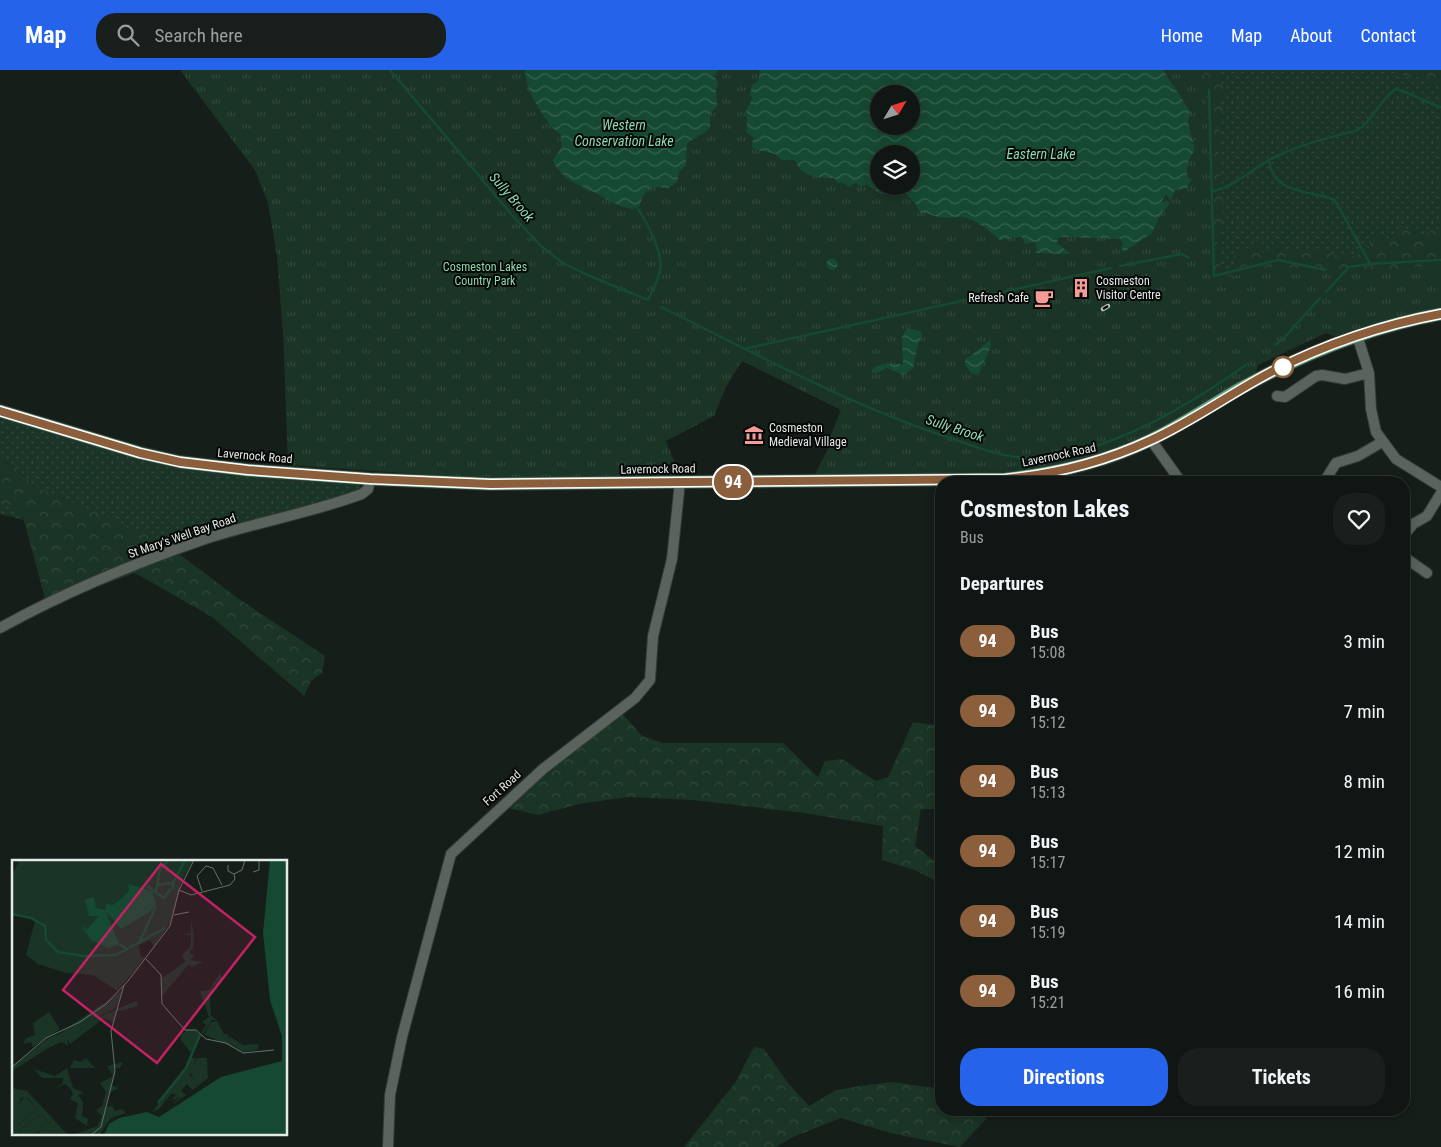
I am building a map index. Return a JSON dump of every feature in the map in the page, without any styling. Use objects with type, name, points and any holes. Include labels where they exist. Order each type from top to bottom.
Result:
[{"type":"main road","name":"Lavernock Road","points":[[1030,476],[1082,466],[1151,440],[1273,372],[1323,348],[1357,335],[1441,314]]},
{"type":"main road","name":"Lavernock Road","points":[[0,411],[140,453],[180,462],[248,470],[370,479],[491,484],[935,480]]},
{"type":"street","points":[[1357,335],[1369,373],[1373,421],[1382,442],[1396,459],[1441,488]]},
{"type":"street","points":[[1277,396],[1285,397],[1316,376],[1322,375],[1345,379],[1369,373]]},
{"type":"street","points":[[1151,440],[1177,476]]},
{"type":"street","points":[[1328,476],[1336,463],[1365,453],[1382,442]]},
{"type":"street","name":"St Mary's Well Bay Road","points":[[0,628],[50,602],[132,566],[205,539],[357,496],[368,489],[370,479]]},
{"type":"street","name":"Fort Road","points":[[388,1147],[390,1095],[402,1037],[451,854],[459,844],[543,769],[635,698],[650,680],[653,636],[672,559],[680,482]]},
{"type":"street","points":[[1410,528],[1428,516],[1441,493]]},
{"type":"street","points":[[1410,561],[1426,573]]},
{"type":"green space","name":"Cosmeston Lakes Country Park","points":[[180,70],[1204,70],[1210,157],[1210,281],[1273,267],[1336,274],[1441,265],[1441,309],[1372,324],[1336,337],[1326,333],[1258,365],[1256,373],[1251,377],[1150,434],[1085,460],[1018,473],[814,476],[829,447],[828,442],[841,410],[742,361],[726,387],[714,416],[666,441],[680,477],[490,479],[288,465],[283,333],[277,256],[268,203],[255,170]]},
{"type":"green space","points":[[1177,70],[1221,70],[1221,83],[1225,93],[1220,100],[1223,108],[1222,118],[1216,122],[1220,132],[1218,145],[1223,217],[1217,244],[1206,253],[1218,245],[1220,271],[1238,265],[1239,263],[1234,256],[1236,253],[1245,251],[1251,245],[1257,246],[1265,254],[1269,249],[1283,246],[1292,252],[1323,250],[1341,259],[1349,256],[1358,257],[1359,247],[1365,245],[1374,251],[1390,251],[1371,246],[1369,242],[1379,235],[1384,235],[1388,240],[1396,230],[1416,231],[1424,237],[1435,226],[1441,233],[1441,241],[1435,243],[1441,248],[1441,268],[1212,283],[1120,269]]},
{"type":"green space","points":[[1204,70],[1441,70],[1441,265],[1210,281]]},
{"type":"green space","points":[[1388,70],[1440,70],[1441,83],[1432,88],[1419,76],[1410,78]]},
{"type":"green space","points":[[0,416],[175,468],[306,481],[355,482],[359,483],[361,488],[344,497],[165,543],[32,485],[18,469],[0,460]]},
{"type":"green space","points":[[0,460],[18,469],[32,485],[159,539],[239,599],[325,656],[322,673],[311,681],[304,696],[212,617],[135,573],[75,595],[46,609],[45,598],[21,510],[0,500]]},
{"type":"green space","points":[[0,500],[21,509],[23,520],[0,514]]},
{"type":"green space","points":[[621,712],[642,736],[663,743],[783,743],[818,777],[825,761],[842,759],[876,781],[888,777],[913,722],[935,725],[935,809],[921,809],[915,846],[935,861],[935,881],[917,871],[882,860],[883,826],[804,813],[692,800],[628,797],[579,804],[538,815],[508,808],[547,768]]},
{"type":"green space","points":[[754,1047],[764,1049],[788,1083],[809,1106],[836,1090],[892,1082],[935,1088],[935,1116],[987,1116],[960,1147],[890,1133],[841,1118],[793,1137],[776,1147],[684,1147],[735,1083]]},
{"type":"water","name":"Western Conservation Lake","points":[[525,70],[718,70],[715,77],[718,84],[716,89],[717,106],[710,113],[710,127],[707,131],[687,143],[686,165],[679,172],[677,182],[667,189],[662,187],[652,188],[645,192],[640,206],[635,209],[628,208],[570,181],[556,167],[553,161],[561,146],[562,137],[554,130],[534,100]]},
{"type":"water","name":"Eastern Lake","points":[[759,70],[1163,70],[1190,111],[1188,122],[1195,150],[1189,160],[1187,171],[1188,178],[1192,179],[1187,188],[1175,190],[1171,201],[1166,194],[1162,201],[1164,203],[1166,200],[1170,203],[1160,216],[1152,233],[1124,252],[1121,247],[1123,245],[1121,239],[1062,237],[1058,238],[1057,243],[1071,254],[1035,253],[1037,249],[1035,242],[1025,244],[1022,237],[1000,240],[983,226],[968,218],[942,218],[920,213],[916,204],[907,195],[920,195],[920,145],[870,145],[870,187],[867,185],[860,186],[855,183],[849,187],[843,183],[838,183],[834,178],[816,177],[801,170],[795,160],[782,160],[775,154],[754,149],[751,145],[754,138],[746,132],[746,112],[752,99],[750,96],[752,85],[756,83],[760,75]]},
{"type":"water","points":[[832,258],[838,264],[832,270],[826,264]]},
{"type":"water","points":[[907,328],[920,331],[922,334],[913,369],[903,375],[887,368],[877,373],[872,373],[872,369],[882,364],[903,364],[902,337]]},
{"type":"water","points":[[990,340],[991,346],[978,376],[971,373],[965,365],[965,360]]},
{"type":"waterway","name":"Sully Brook","points":[[390,70],[511,214],[542,247],[563,263],[648,300],[658,278],[661,264],[654,238],[638,209]]},
{"type":"waterway","points":[[1209,89],[1214,276],[1278,260],[1326,270]]},
{"type":"waterway","points":[[1212,191],[1237,181],[1269,160],[1296,148],[1358,130],[1368,121],[1385,98],[1396,89],[1441,107]]},
{"type":"waterway","points":[[1269,160],[1277,180],[1285,185],[1335,200],[1370,264],[1349,267],[1326,292]]},
{"type":"waterway","points":[[1120,266],[1182,254],[1189,258]]},
{"type":"waterway","name":"Sully Brook","points":[[1370,264],[1441,260]]},
{"type":"waterway","points":[[748,348],[1111,268]]},
{"type":"waterway","name":"Sully Brook","points":[[1275,345],[1283,339],[1320,298]]},
{"type":"waterway","name":"Sully Brook","points":[[661,307],[805,378],[878,411],[915,426],[983,449],[1023,458],[1062,455],[1118,438],[1173,412],[1246,365]]},
{"type":"railway","points":[[1103,309],[1108,306]]},
{"type":"bus line","name":"94","points":[[1030,476],[1068,469],[1130,450],[1162,434],[1240,389],[1323,348],[1390,325],[1441,314]]},
{"type":"bus line","name":"94","points":[[0,411],[140,453],[180,462],[248,470],[370,479],[445,484],[935,480]]},
{"type":"place","name":"Cosmeston Visitor Centre","points":[[1081,288]]},
{"type":"place","name":"Refresh Cafe","points":[[1044,298]]},
{"type":"place","name":"Cosmeston Medieval Village","points":[[754,435]]}]
